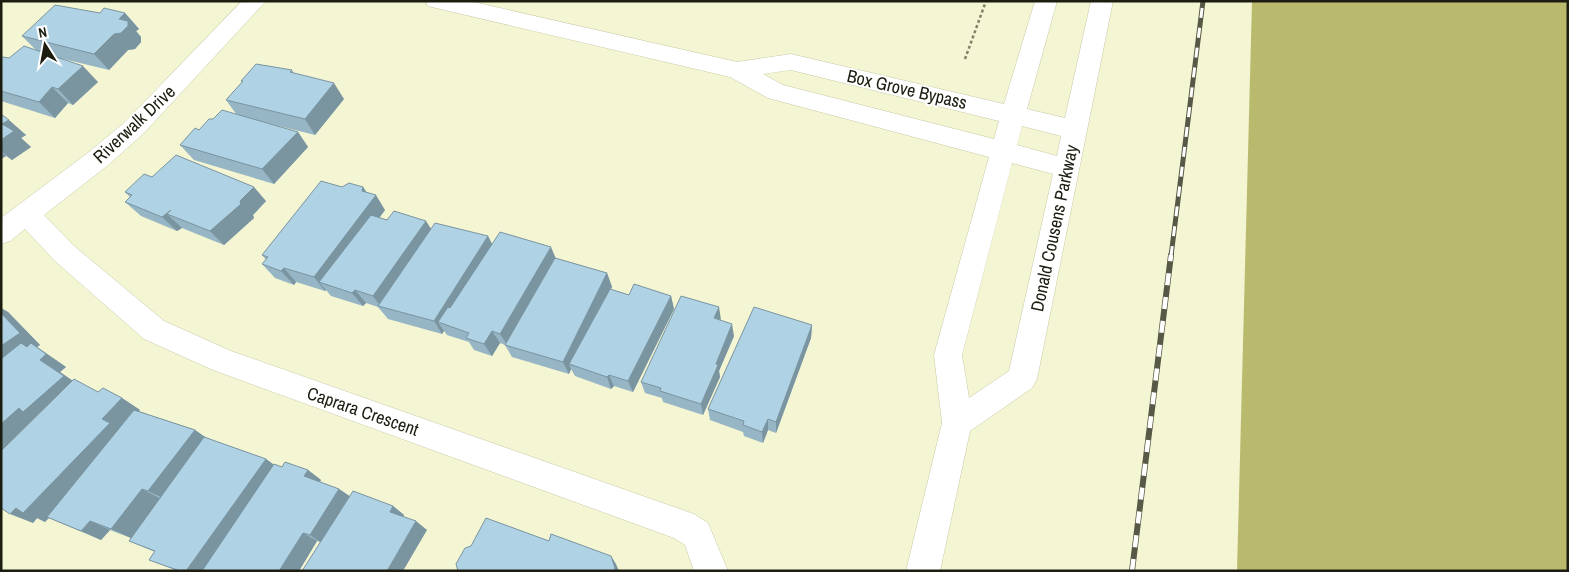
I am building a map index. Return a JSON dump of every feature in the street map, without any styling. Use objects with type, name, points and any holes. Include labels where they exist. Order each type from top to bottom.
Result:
[{"type":"main road","name":"Riverwalk Drive","points":[[1,233],[98,159],[134,128],[255,1]]},
{"type":"main road","name":"Box Grove Bypass","points":[[436,1],[737,70],[776,92],[1067,168]]},
{"type":"main road","points":[[923,571],[957,423],[948,355],[1012,114],[1046,1]]},
{"type":"main road","name":"Donald Cousens Parkway","points":[[957,423],[1022,379],[1102,1]]},
{"type":"main road","name":"Box Grove Bypass","points":[[737,70],[791,62],[1076,130]]},
{"type":"main road","name":"Caprara Crescent","points":[[27,214],[65,254],[154,330],[222,362],[683,525],[697,534],[711,571]]},
{"type":"path","points":[[965,59],[986,1]]},
{"type":"shaded area","points":[[1252,1],[1568,1],[1568,571],[1237,571]]},
{"type":"building","points":[[55,5],[100,13],[104,8],[125,13],[119,19],[128,21],[128,26],[121,33],[114,34],[94,54],[22,36]]},
{"type":"building","points":[[24,46],[83,66],[58,89],[52,87],[39,102],[1,91],[1,58],[9,58]]},
{"type":"building","points":[[256,64],[292,70],[290,72],[334,83],[305,119],[226,100]]},
{"type":"building","points":[[222,110],[298,132],[262,169],[180,145],[195,128],[199,130],[209,119],[213,119]]},
{"type":"building","points":[[1,114],[9,120],[2,124],[14,131],[1,140]]},
{"type":"building","points":[[176,155],[254,187],[240,201],[241,204],[210,231],[167,214],[171,210],[162,217],[125,202],[132,195],[125,192],[144,174],[152,177]]},
{"type":"building","points":[[321,181],[342,187],[349,183],[363,187],[362,191],[376,195],[314,277],[284,268],[281,271],[262,264],[268,257],[262,255]]},
{"type":"building","points":[[394,211],[426,221],[373,296],[355,290],[352,293],[319,282],[371,215],[387,220]]},
{"type":"building","points":[[435,223],[488,236],[434,321],[378,306]]},
{"type":"building","points":[[500,232],[551,247],[500,334],[492,331],[484,344],[466,338],[469,333],[438,322],[448,307],[450,308]]},
{"type":"building","points":[[555,258],[607,273],[563,362],[505,345]]},
{"type":"building","points":[[634,284],[671,296],[628,381],[609,375],[607,377],[569,364],[610,289],[629,295]]},
{"type":"building","points":[[681,296],[719,307],[714,318],[732,324],[716,364],[718,365],[701,404],[660,391],[661,388],[641,382]]},
{"type":"building","points":[[754,307],[812,325],[776,422],[768,419],[762,432],[743,425],[744,421],[708,409]]},
{"type":"building","points":[[1,313],[20,333],[1,346]]},
{"type":"building","points":[[21,343],[27,347],[31,343],[46,354],[40,360],[64,376],[23,412],[19,408],[1,424],[1,359]]},
{"type":"building","points":[[74,379],[98,392],[103,388],[122,398],[102,419],[110,423],[23,513],[16,508],[10,514],[1,508],[1,451]]},
{"type":"building","points":[[134,410],[195,430],[148,491],[142,489],[111,529],[90,521],[81,531],[47,517]]},
{"type":"building","points":[[204,437],[266,459],[186,571],[180,571],[149,560],[155,551],[129,541]]},
{"type":"building","points":[[285,462],[308,470],[304,476],[339,489],[310,535],[303,533],[279,571],[202,571],[274,464],[282,467]]},
{"type":"building","points":[[353,491],[393,506],[390,512],[416,521],[387,571],[302,571]]},
{"type":"building","points":[[486,518],[549,541],[551,534],[611,556],[615,568],[614,571],[458,571],[456,564],[465,548],[471,546]]},
{"type":"railway","points":[[1171,256],[1203,1]]},
{"type":"railway","points":[[1132,571],[1171,255]]}]
